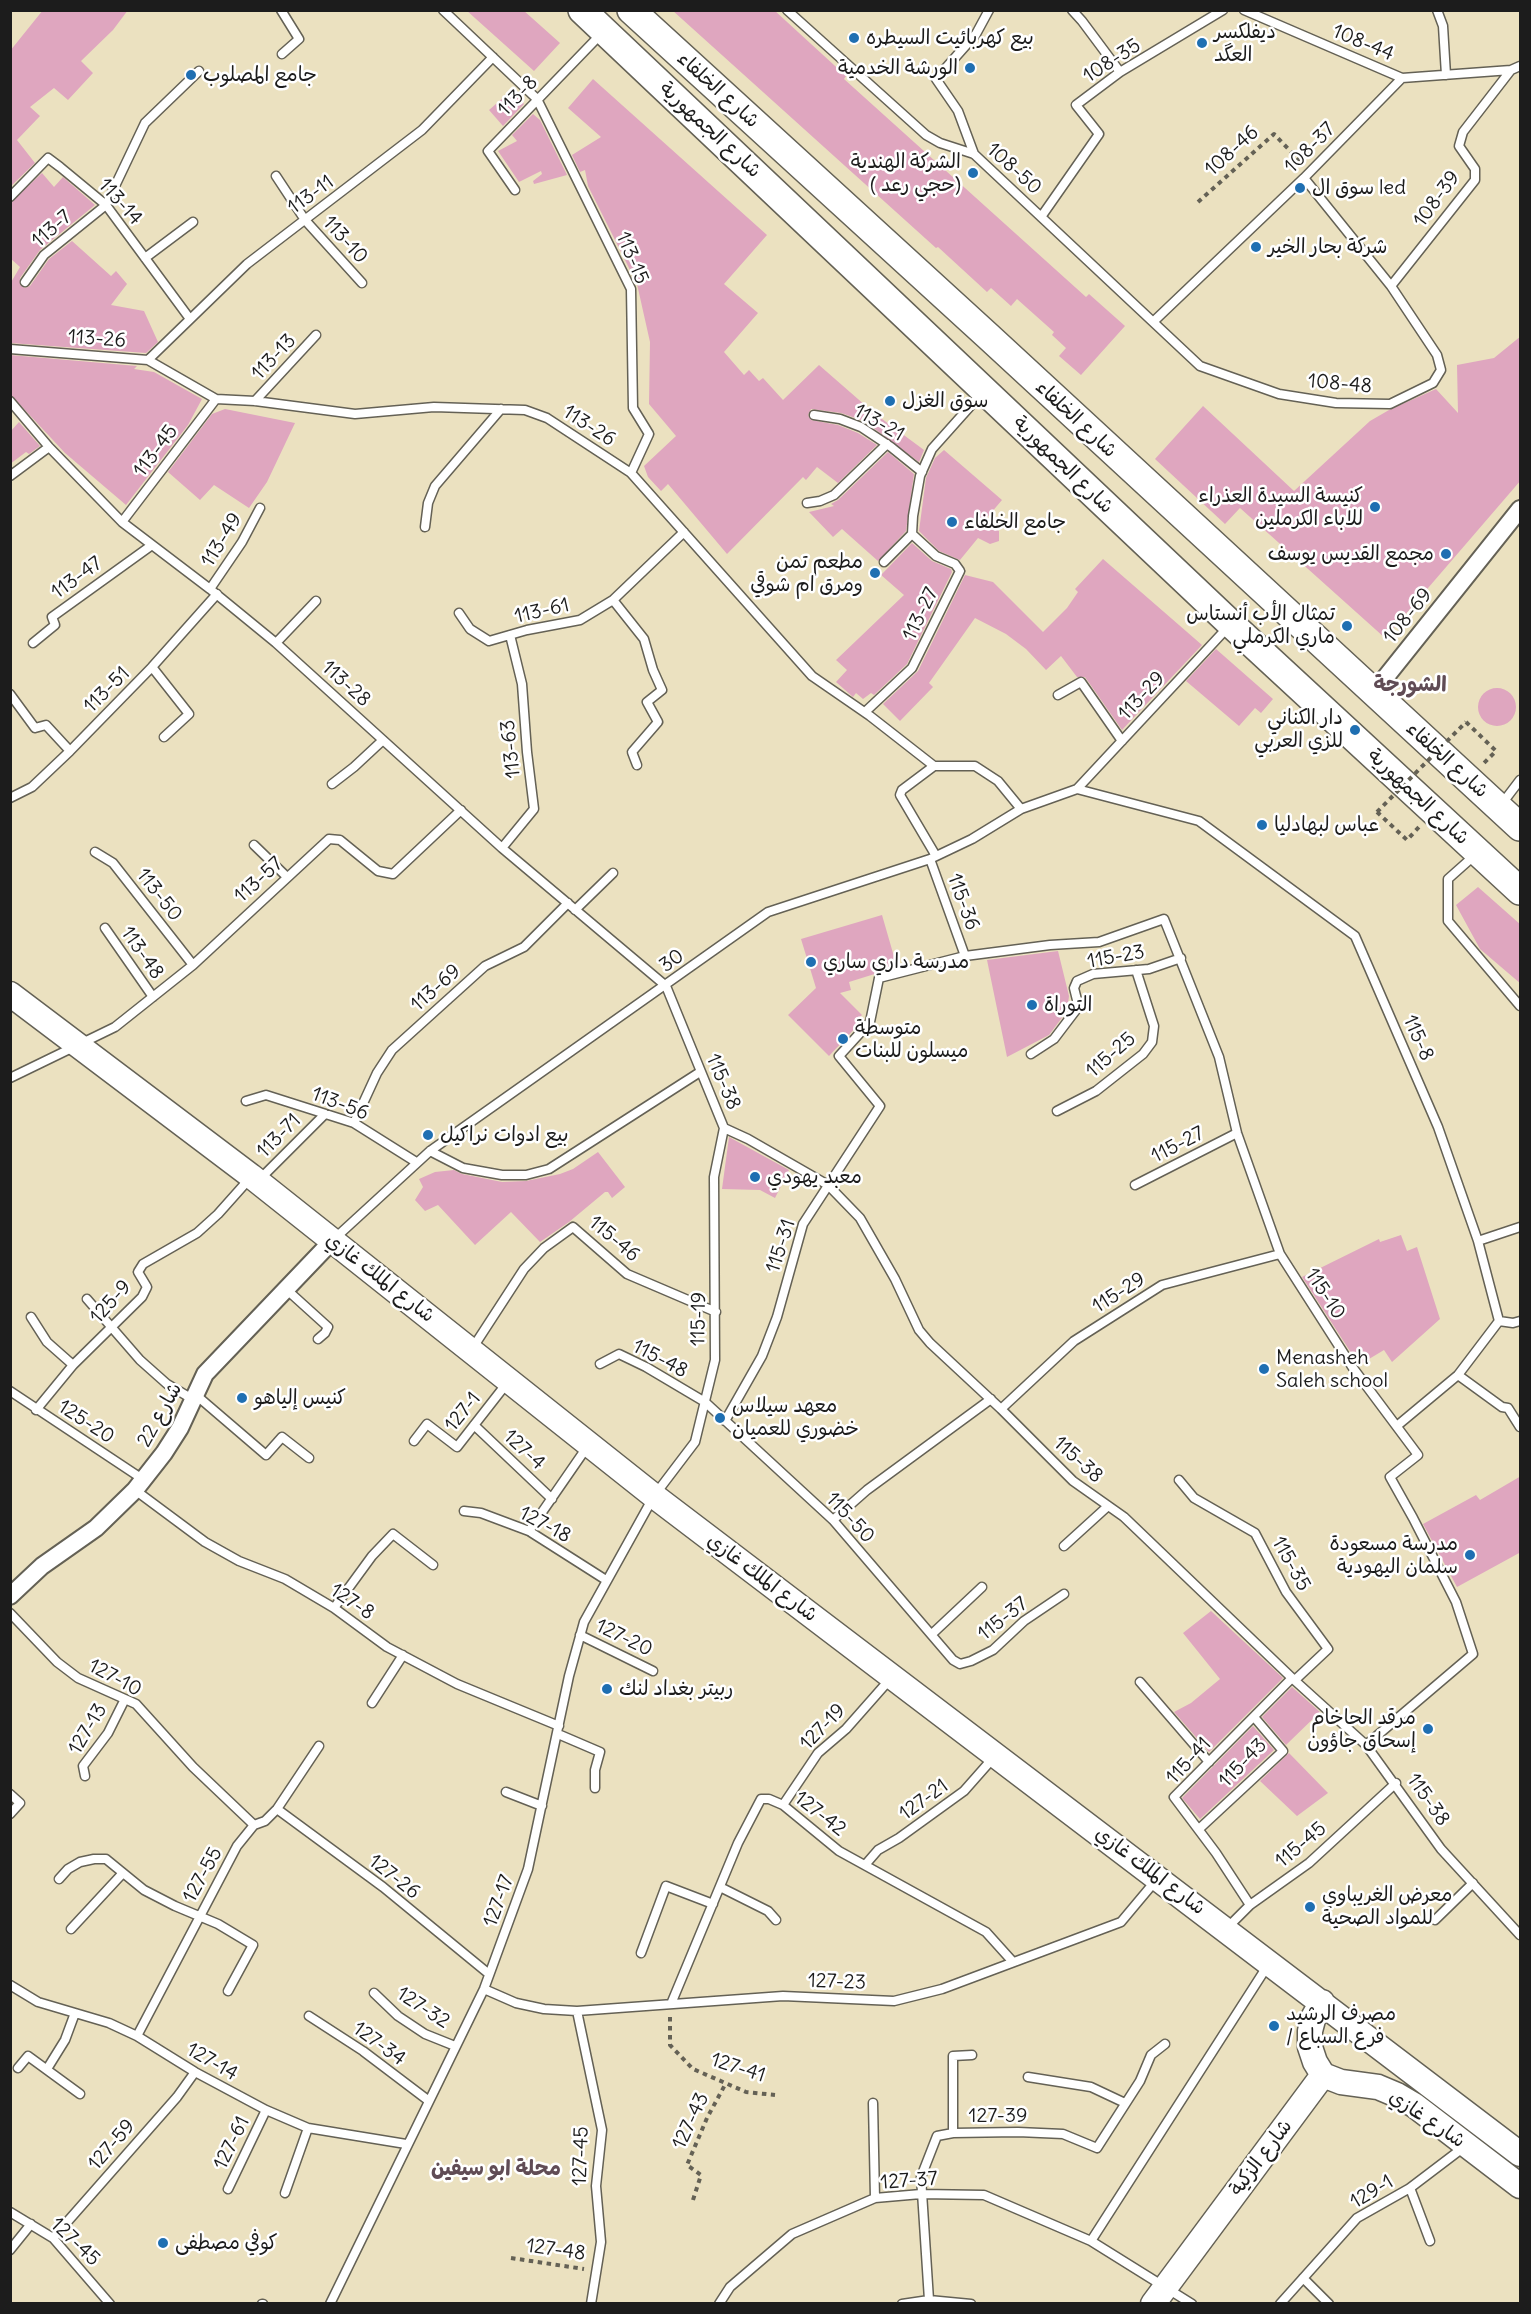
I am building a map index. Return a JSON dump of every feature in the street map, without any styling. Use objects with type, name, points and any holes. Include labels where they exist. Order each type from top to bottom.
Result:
[{"type":"main road","name":"شارع الجمهورية","points":[[582,10],[1231,624],[1521,891]]},
{"type":"main road","name":"شارع الخلفاء","points":[[631,10],[1521,827]]},
{"type":"street","name":"108-69","points":[[1373,693],[1521,509]]},
{"type":"street","name":"شارع الملك غازي","points":[[10,994],[333,1240],[654,1496],[1521,2154]]},
{"type":"street","name":"شارع 22","points":[[10,1596],[42,1566],[96,1528],[140,1485],[170,1445],[205,1374],[333,1240]]},
{"type":"street","points":[[1322,2002],[1314,2016],[1310,2031],[1310,2047],[1323,2075]]},
{"type":"street","name":"شارع غازي","points":[[1323,2075],[1341,2082],[1378,2088],[1397,2095],[1521,2186]]},
{"type":"street","name":"شارع الزكية","points":[[1159,2295],[1323,2075]]},
{"type":"lane","points":[[281,10],[299,39],[282,54]]},
{"type":"lane","points":[[443,10],[537,99]]},
{"type":"lane","name":"108-50","points":[[787,10],[926,135],[940,143],[974,154],[1153,322]]},
{"type":"lane","points":[[974,154],[958,111],[936,79],[976,34],[989,10]]},
{"type":"lane","points":[[1072,10],[1120,72]]},
{"type":"lane","points":[[1207,10],[1213,19]]},
{"type":"lane","name":"108-35","points":[[1041,217],[1099,134],[1076,105],[1120,72],[1213,19],[1223,10]]},
{"type":"lane","name":"108-44","points":[[1244,10],[1402,78]]},
{"type":"lane","points":[[1437,10],[1443,26],[1446,75]]},
{"type":"lane","name":"113-8","points":[[515,190],[488,151],[604,30]]},
{"type":"lane","name":"113-11","points":[[148,360],[247,264],[360,180],[422,130],[493,57]]},
{"type":"lane","points":[[1402,78],[1511,70],[1521,66]]},
{"type":"lane","name":"108-39","points":[[1391,286],[1475,180],[1475,169],[1459,146],[1463,132],[1511,70]]},
{"type":"lane","points":[[106,205],[145,123],[199,71]]},
{"type":"lane","name":"108-37","points":[[1153,322],[1307,175],[1402,78]]},
{"type":"lane","name":"113-15","points":[[537,99],[631,289],[633,408],[649,434],[631,473]]},
{"type":"lane","name":"113-14","points":[[10,197],[48,158],[106,205],[190,319]]},
{"type":"lane","name":"108-48","points":[[1153,322],[1200,366],[1279,394],[1336,403],[1390,404],[1434,383],[1441,370],[1437,356],[1391,286],[1307,175]]},
{"type":"lane","name":"113-10","points":[[276,176],[305,220],[362,283]]},
{"type":"lane","name":"113-7","points":[[25,282],[44,255],[106,205]]},
{"type":"lane","points":[[146,258],[192,222]]},
{"type":"lane","name":"113-13","points":[[255,402],[316,335]]},
{"type":"lane","name":"113-26","points":[[10,349],[148,360],[216,399],[355,414],[434,407],[525,410],[547,418],[631,473],[812,676],[865,712],[934,766]]},
{"type":"lane","points":[[884,562],[912,534],[913,516],[922,472],[932,449],[984,390]]},
{"type":"lane","name":"113-45","points":[[122,522],[216,399]]},
{"type":"lane","name":"113-28","points":[[10,402],[49,447],[122,522],[214,592],[276,644],[502,848],[666,986]]},
{"type":"lane","points":[[424,527],[428,503],[435,486],[501,409]]},
{"type":"lane","name":"113-21","points":[[814,415],[840,419],[861,427],[922,472]]},
{"type":"lane","points":[[807,503],[834,495],[887,444]]},
{"type":"lane","points":[[10,476],[49,447]]},
{"type":"lane","name":"113-49","points":[[214,592],[260,508]]},
{"type":"lane","name":"113-61","points":[[459,613],[470,629],[489,641],[580,620],[613,600],[684,532]]},
{"type":"lane","name":"113-27","points":[[865,712],[912,668],[960,571],[955,564],[936,556],[912,534]]},
{"type":"lane","name":"113-47","points":[[33,643],[55,625],[52,617],[152,545]]},
{"type":"lane","name":"113-51","points":[[10,798],[32,787],[70,751],[152,667],[214,592]]},
{"type":"lane","points":[[613,600],[644,639],[653,670],[662,690],[647,702],[658,722],[632,752],[637,765]]},
{"type":"lane","points":[[276,644],[316,602]]},
{"type":"lane","name":"113-29","points":[[1077,789],[1231,624]]},
{"type":"lane","name":"113-63","points":[[502,848],[534,809],[522,684],[510,635]]},
{"type":"lane","points":[[152,667],[189,714],[164,736]]},
{"type":"lane","points":[[1058,694],[1081,682],[1122,741]]},
{"type":"lane","points":[[10,694],[35,728],[46,725],[70,751]]},
{"type":"lane","points":[[332,784],[383,740]]},
{"type":"lane","points":[[934,766],[975,766],[998,781],[1021,809]]},
{"type":"lane","name":"115-36","points":[[934,766],[902,790],[900,795],[933,857],[965,956]]},
{"type":"lane","points":[[1499,808],[1521,780]]},
{"type":"lane","name":"30","points":[[333,1240],[430,1151],[768,912],[933,857],[972,839],[1021,809],[1077,789]]},
{"type":"lane","name":"115-8","points":[[1077,789],[1200,821],[1355,936],[1438,1127],[1478,1241],[1499,1321]]},
{"type":"lane","name":"113-57","points":[[10,1077],[115,1027],[193,964],[329,839],[340,840],[378,872],[393,874],[461,810]]},
{"type":"lane","points":[[254,845],[286,877]]},
{"type":"lane","name":"113-50","points":[[95,852],[113,862],[193,964]]},
{"type":"lane","points":[[1478,852],[1448,879],[1448,921],[1521,1006]]},
{"type":"lane","points":[[575,910],[613,873]]},
{"type":"lane","name":"113-69","points":[[354,1123],[377,1072],[392,1050],[485,966],[524,947],[568,903]]},
{"type":"lane","name":"115-31","points":[[725,1421],[762,1356],[777,1317],[803,1224],[880,1106],[839,1056],[870,1022],[879,978],[965,956],[1050,945],[1099,942],[1164,919]]},
{"type":"lane","name":"115-10","points":[[1164,919],[1219,1057],[1237,1134],[1280,1254],[1353,1368],[1398,1425],[1418,1455],[1390,1478],[1456,1602],[1473,1654],[1366,1745]]},
{"type":"lane","name":"113-48","points":[[105,928],[153,997]]},
{"type":"lane","name":"115-23","points":[[1031,1054],[1054,1039],[1076,1010],[1077,1000],[1074,988],[1077,981],[1093,974],[1149,969],[1181,958]]},
{"type":"lane","name":"115-25","points":[[1057,1111],[1096,1091],[1143,1054],[1152,1042],[1154,1026],[1136,970]]},
{"type":"lane","name":"115-38","points":[[666,986],[724,1128],[828,1185],[860,1218],[895,1280],[919,1330],[1073,1481],[1124,1517],[1293,1679],[1366,1745],[1441,1849],[1521,1935]]},
{"type":"lane","points":[[430,1151],[463,1168],[502,1175],[526,1175],[549,1169],[700,1072]]},
{"type":"lane","name":"113-56","points":[[246,1101],[266,1095],[354,1123],[416,1162]]},
{"type":"lane","name":"113-71","points":[[254,1179],[325,1114]]},
{"type":"lane","name":"115-19","points":[[654,1496],[695,1442],[715,1360],[714,1177],[724,1128]]},
{"type":"lane","name":"115-27","points":[[1136,1185],[1237,1134]]},
{"type":"lane","name":"125-9","points":[[36,1410],[73,1365],[142,1297],[147,1287],[138,1272],[143,1264],[197,1233],[254,1179]]},
{"type":"lane","name":"115-46","points":[[472,1350],[524,1269],[544,1248],[573,1227],[627,1274],[716,1312]]},
{"type":"lane","points":[[1478,1241],[1521,1227]]},
{"type":"lane","name":"115-29","points":[[1001,1409],[1074,1341],[1162,1285],[1280,1254]]},
{"type":"lane","points":[[286,1289],[328,1327],[318,1339]]},
{"type":"lane","points":[[87,1299],[140,1360],[166,1384],[195,1398],[266,1455],[282,1437],[309,1458]]},
{"type":"lane","points":[[31,1317],[47,1342],[73,1365]]},
{"type":"lane","points":[[1398,1425],[1458,1375],[1499,1321],[1513,1323],[1521,1321]]},
{"type":"lane","name":"115-48","points":[[600,1365],[619,1354],[646,1367],[705,1402]]},
{"type":"lane","points":[[1458,1375],[1502,1407],[1509,1408],[1521,1427]]},
{"type":"lane","name":"127-1","points":[[414,1441],[427,1424],[457,1447],[509,1380]]},
{"type":"lane","name":"125-20","points":[[10,1391],[140,1485]]},
{"type":"lane","points":[[833,1520],[867,1490],[991,1399]]},
{"type":"lane","name":"115-50","points":[[705,1402],[833,1520],[908,1611],[932,1634],[952,1660],[960,1664]]},
{"type":"lane","name":"127-4","points":[[474,1425],[552,1499]]},
{"type":"lane","points":[[529,1531],[589,1444]]},
{"type":"lane","name":"115-35","points":[[1179,1480],[1194,1498],[1256,1533],[1286,1592],[1328,1649],[1293,1679]]},
{"type":"lane","name":"127-8","points":[[140,1485],[205,1542],[239,1561],[285,1579],[334,1608],[387,1647],[457,1684],[558,1730],[600,1752],[595,1770],[595,1788]]},
{"type":"lane","name":"127-17","points":[[330,2304],[406,2144],[484,1989],[528,1869],[569,1676],[584,1622],[654,1496]]},
{"type":"lane","points":[[1064,1546],[1108,1506]]},
{"type":"lane","name":"127-18","points":[[464,1511],[481,1514],[529,1531],[606,1580]]},
{"type":"lane","points":[[334,1608],[372,1556],[393,1534],[433,1564]]},
{"type":"lane","points":[[932,1634],[982,1587]]},
{"type":"lane","name":"115-37","points":[[960,1664],[993,1650],[1024,1621],[1064,1594]]},
{"type":"lane","name":"127-10","points":[[10,1613],[57,1662],[78,1678],[136,1704],[193,1767],[254,1825]]},
{"type":"lane","name":"127-20","points":[[580,1635],[653,1671]]},
{"type":"lane","points":[[372,1703],[403,1655]]},
{"type":"lane","name":"127-19","points":[[783,1805],[818,1753],[846,1729],[892,1676]]},
{"type":"lane","name":"115-41","points":[[1250,1905],[1174,1797],[1293,1679]]},
{"type":"lane","points":[[1140,1682],[1209,1762]]},
{"type":"lane","name":"127-13","points":[[85,1776],[83,1766],[108,1733],[125,1699]]},
{"type":"lane","name":"115-43","points":[[1198,1829],[1283,1751],[1254,1717]]},
{"type":"lane","name":"127-55","points":[[137,2036],[237,1846],[254,1825],[265,1821],[277,1809],[319,1746]]},
{"type":"lane","name":"127-21","points":[[865,1865],[878,1850],[899,1838],[964,1791],[996,1755]]},
{"type":"lane","name":"115-45","points":[[1226,1929],[1250,1905],[1309,1863],[1396,1784]]},
{"type":"lane","points":[[506,1792],[542,1806]]},
{"type":"lane","points":[[10,1794],[20,1803],[10,1814]]},
{"type":"lane","name":"127-42","points":[[670,2004],[738,1843],[761,1799],[769,1799],[783,1805],[840,1851],[986,1932],[1013,1962]]},
{"type":"lane","name":"127-26","points":[[277,1809],[383,1887],[489,1974]]},
{"type":"lane","points":[[59,1879],[68,1869],[80,1862],[106,1859],[144,1890],[218,1923],[253,1945],[228,1991]]},
{"type":"lane","points":[[71,1929],[122,1874]]},
{"type":"lane","name":"127-23","points":[[484,1989],[525,2005],[543,2009],[577,2011],[783,1996],[894,2001],[942,1989],[1121,1922],[1158,1877]]},
{"type":"lane","points":[[1435,1920],[1473,1883]]},
{"type":"lane","points":[[641,1953],[666,1886],[713,1904]]},
{"type":"lane","points":[[720,1887],[768,1911],[776,1920]]},
{"type":"lane","points":[[1091,2241],[1270,1963]]},
{"type":"lane","name":"127-14","points":[[10,1985],[38,2002],[109,2023],[137,2036],[195,2072],[266,2110],[308,2128],[406,2144]]},
{"type":"lane","name":"127-32","points":[[374,1993],[398,2016],[416,2028],[455,2046]]},
{"type":"lane","name":"127-45","points":[[577,2011],[602,2130],[596,2186],[601,2242],[591,2304]]},
{"type":"lane","points":[[47,2069],[65,2040],[75,2013]]},
{"type":"lane","name":"127-34","points":[[309,2016],[363,2051],[429,2101]]},
{"type":"lane","name":"127-39","points":[[929,2300],[921,2177],[937,2136],[953,2133],[1063,2134],[1097,2148],[1140,2081],[1151,2055],[1165,2044]]},
{"type":"lane","points":[[953,2133],[953,2056],[972,2055]]},
{"type":"lane","points":[[18,2068],[28,2056],[80,2094]]},
{"type":"lane","name":"127-59","points":[[53,2238],[177,2097],[195,2072]]},
{"type":"lane","points":[[1028,2077],[1090,2087],[1125,2103]]},
{"type":"lane","points":[[873,2103],[875,2198]]},
{"type":"lane","name":"127-61","points":[[228,2189],[266,2110]]},
{"type":"lane","points":[[285,2193],[308,2128]]},
{"type":"lane","name":"129-1","points":[[1280,2304],[1357,2218],[1410,2188],[1467,2145]]},
{"type":"lane","points":[[1410,2188],[1430,2241]]},
{"type":"lane","name":"127-37","points":[[719,2304],[730,2287],[792,2234],[875,2198],[921,2194],[984,2195],[1091,2241],[1159,2295],[1192,2304]]},
{"type":"lane","name":"127-45","points":[[10,2212],[53,2238],[110,2304]]},
{"type":"lane","points":[[10,2250],[31,2224]]},
{"type":"lane","points":[[1303,2278],[1329,2304]]},
{"type":"lane","points":[[902,2304],[929,2300],[971,2304]]},
{"type":"path","name":"108-46","points":[[1198,202],[1274,134],[1307,175]]},
{"type":"path","points":[[1407,840],[1377,812],[1466,722],[1496,751]]},
{"type":"path","name":"127-41","points":[[670,2004],[670,2045],[693,2069],[746,2092],[775,2095]]},
{"type":"path","name":"127-43","points":[[693,2200],[701,2175],[687,2165],[707,2118],[726,2083]]},
{"type":"path","name":"127-48","points":[[511,2258],[596,2271]]},
{"type":"building","points":[[43,10],[128,10],[113,30],[81,61],[93,73],[68,100],[54,88],[30,107],[40,116],[17,140],[35,163],[10,187],[10,51]]},
{"type":"building","points":[[466,10],[523,10],[560,43],[534,71]]},
{"type":"building","points":[[672,10],[774,10],[846,76],[844,79],[1086,297],[1089,294],[1125,326],[1081,375],[1059,356],[1066,348],[1052,335],[1054,332],[1017,299],[1011,306],[991,288],[987,292]]},
{"type":"building","points":[[593,79],[767,235],[724,284],[758,313],[724,352],[744,375],[749,370],[759,381],[763,378],[783,400],[819,365],[874,413],[924,450],[919,462],[864,421],[841,413],[811,409],[808,415],[811,420],[838,425],[858,433],[877,445],[838,483],[817,467],[806,480],[803,477],[727,554],[668,484],[661,491],[648,477],[644,466],[676,436],[649,404],[650,342],[637,284],[588,186],[585,170],[580,172],[572,155],[601,137],[568,108]]},
{"type":"building","points":[[512,90],[524,104],[503,126],[489,110]]},
{"type":"building","points":[[533,114],[540,120],[567,175],[534,184],[533,181],[542,174],[541,171],[519,182],[498,151],[517,141],[512,135]]},
{"type":"building","points":[[42,173],[54,187],[63,177],[95,205],[40,250],[20,278],[20,285],[25,288],[30,286],[49,259],[72,241],[111,276],[116,271],[127,284],[111,305],[144,311],[158,342],[146,353],[10,343],[10,284],[20,267],[10,258],[10,203]]},
{"type":"building","name":"كنيسة السيدة العذراء للاباء الكرملين","points":[[1521,336],[1521,480],[1385,638],[1240,508],[1225,524],[1155,459],[1203,406],[1294,491],[1370,421],[1389,410],[1436,389],[1458,413],[1457,365],[1494,358]]},
{"type":"building","points":[[10,355],[137,366],[134,369],[154,372],[202,399],[188,425],[126,505],[65,453],[10,394]]},
{"type":"building","points":[[225,409],[295,423],[267,482],[249,508],[214,485],[200,500],[168,472],[212,414]]},
{"type":"building","points":[[19,422],[40,446],[29,454],[26,452],[10,464],[10,432]]},
{"type":"building","points":[[944,450],[1002,500],[985,520],[999,531],[999,541],[990,544],[978,538],[960,560],[939,551],[919,531],[926,478],[935,458]]},
{"type":"building","points":[[888,452],[914,474],[906,531],[878,561],[842,529],[833,537],[809,512],[834,506],[831,504]]},
{"type":"building","points":[[912,543],[932,561],[951,569],[952,572],[907,664],[874,695],[871,693],[863,699],[856,693],[853,697],[836,682],[847,670],[836,660],[904,595],[881,575]]},
{"type":"building","points":[[1103,559],[1202,645],[1122,730],[1085,677],[1077,677],[1061,656],[1046,670],[1026,649],[1006,634],[975,618],[929,683],[933,687],[900,721],[883,704],[918,671],[965,575],[993,582],[1043,632],[1067,608],[1078,592],[1075,589]]},
{"type":"building","points":[[1216,649],[1273,699],[1261,713],[1255,708],[1239,726],[1186,681]]},
{"type":"building","points":[[1497,688],[1510,694],[1516,707],[1510,720],[1497,726],[1484,720],[1478,707],[1484,694]]},
{"type":"building","points":[[1478,887],[1521,925],[1521,984],[1480,949],[1456,905]]},
{"type":"building","points":[[882,915],[897,967],[849,982],[851,990],[840,993],[862,1015],[858,1019],[861,1022],[829,1056],[788,1015],[816,988],[801,939]]},
{"type":"building","name":"التوراة","points":[[1058,951],[1069,996],[1067,1011],[1049,1035],[1007,1057],[987,960]]},
{"type":"building","name":"معبد يهودي","points":[[729,1137],[789,1170],[775,1198],[760,1190],[722,1189]]},
{"type":"building","points":[[598,1152],[625,1187],[612,1198],[608,1192],[605,1192],[569,1222],[540,1242],[511,1212],[475,1245],[438,1205],[425,1211],[415,1200],[423,1187],[419,1179],[435,1172],[454,1170],[462,1174],[502,1182],[526,1181],[573,1169]]},
{"type":"building","points":[[1401,1235],[1407,1251],[1417,1247],[1440,1319],[1392,1362],[1384,1350],[1359,1365],[1302,1277],[1379,1239],[1380,1242]]},
{"type":"building","points":[[1521,1476],[1521,1552],[1457,1587],[1423,1524],[1476,1495],[1480,1500]]},
{"type":"building","points":[[1211,1611],[1283,1678],[1209,1752],[1174,1712],[1191,1703],[1220,1679],[1183,1633]]},
{"type":"building","points":[[1292,1687],[1320,1712],[1286,1745],[1262,1717]]},
{"type":"building","points":[[1253,1726],[1274,1750],[1200,1819],[1182,1798]]},
{"type":"building","points":[[1289,1753],[1328,1793],[1297,1816],[1260,1781]]},
{"type":"place","name":"بيع كهربائيت السيطره","points":[[854,38]]},
{"type":"place","name":"ديفلكسر العگد","points":[[1202,43]]},
{"type":"place","name":"الورشة الخدمية","points":[[970,68]]},
{"type":"place","name":"جامع المصلوب","points":[[191,75]]},
{"type":"place","name":"الشركة الهندية ( حجي رعد)","points":[[973,173]]},
{"type":"place","name":"سوق ال led","points":[[1300,188]]},
{"type":"place","name":"شركة بحار الخير","points":[[1256,247]]},
{"type":"place","name":"سوق الغزل","points":[[890,401]]},
{"type":"place","name":"كنيسة السيدة العذراء للاباء الكرملين","points":[[1375,507]]},
{"type":"place","name":"جامع الخلفاء","points":[[952,522]]},
{"type":"place","name":"مجمع القديس يوسف","points":[[1446,554]]},
{"type":"place","name":"مطعم تمن ومرق ام شوقي","points":[[875,573]]},
{"type":"place","name":"تمثال الأب أنستاس ماري الكرملي","points":[[1347,626]]},
{"type":"place","name":"دار الكناني للزي العربي","points":[[1355,730]]},
{"type":"place","name":"عباس لبهادليا","points":[[1262,825]]},
{"type":"place","name":"مدرسة داري ساري","points":[[811,962]]},
{"type":"place","name":"التوراة","points":[[1032,1005]]},
{"type":"place","name":"متوسطة ميسلون للبنات","points":[[843,1039]]},
{"type":"place","name":"بيع ادوات نراكيل","points":[[428,1135]]},
{"type":"place","name":"معبد يهودي","points":[[755,1177]]},
{"type":"place","name":"Menasheh Saleh school","points":[[1264,1369]]},
{"type":"place","name":"كنيس إلياهو","points":[[242,1398]]},
{"type":"place","name":"معهد سيلاس خضوري للعميان","points":[[720,1418]]},
{"type":"place","name":"مدرسة مسعودة سلمان اليهودية","points":[[1470,1555]]},
{"type":"place","name":"ربيتر بغداد لنك","points":[[607,1689]]},
{"type":"place","name":"مرقد الحاخام إسحاق جاؤون","points":[[1428,1729]]},
{"type":"place","name":"معرض الغريباوي للمواد الصحية","points":[[1310,1907]]},
{"type":"place","name":"مصرف الرشيد / فرع السباع","points":[[1274,2026]]},
{"type":"place","name":"كوفي مصطفى","points":[[163,2243]]},
{"type":"district","name":"الشورجة","points":[[1410,685]]},
{"type":"district","name":"محلة ابو سيفين","points":[[496,2169]]}]
